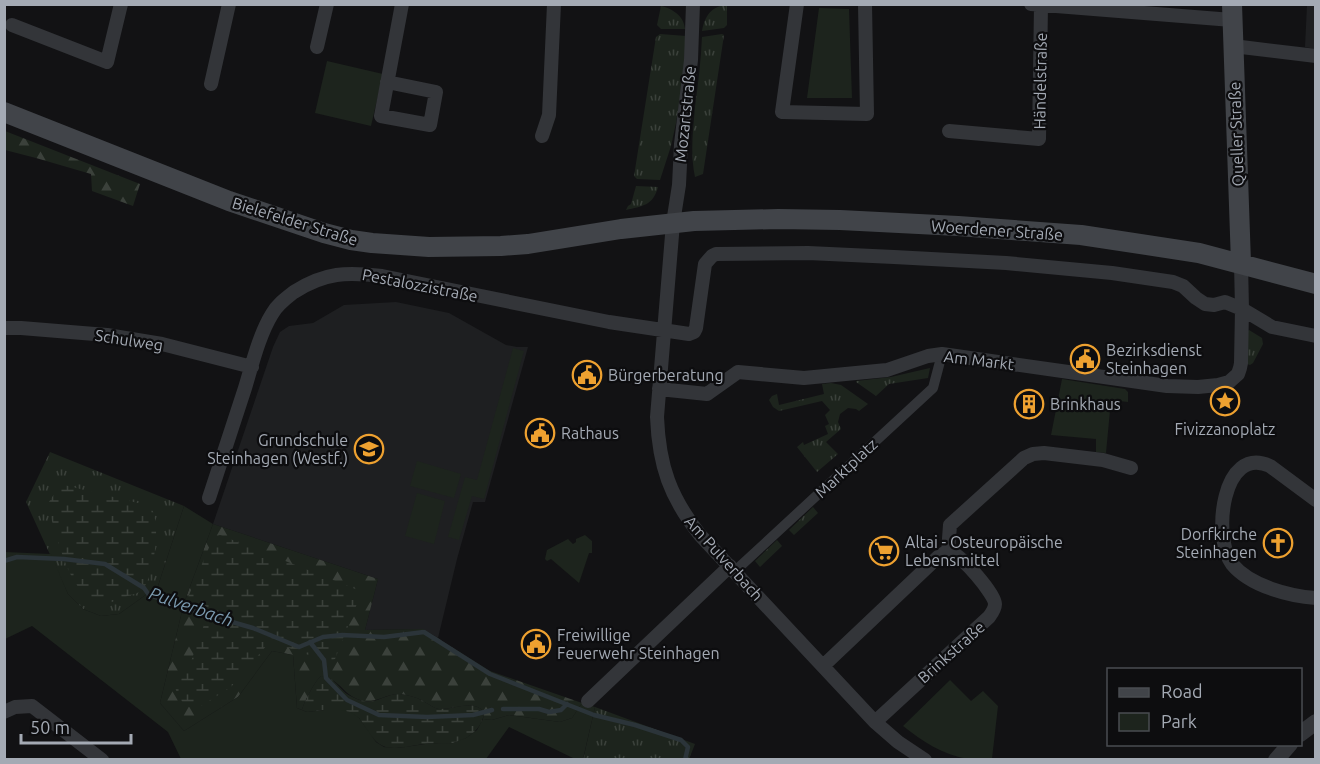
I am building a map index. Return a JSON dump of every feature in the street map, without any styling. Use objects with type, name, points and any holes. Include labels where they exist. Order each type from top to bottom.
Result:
[{"type":"main road","name":"Queller Straße","points":[[1232,12],[1241,263]]},
{"type":"main road","name":"Bielefelder Straße","points":[[4,112],[230,201],[307,228],[351,240],[429,247],[501,246],[673,223]]},
{"type":"main road","name":"Woerdener Straße","points":[[673,223],[719,220],[840,220],[1016,230],[1092,237],[1199,253],[1316,284]]},
{"type":"street","points":[[12,25],[107,62],[121,4]]},
{"type":"street","points":[[212,84],[229,4]]},
{"type":"street","points":[[317,47],[327,4]]},
{"type":"street","points":[[387,82],[402,4]]},
{"type":"street","points":[[542,136],[549,115],[554,4]]},
{"type":"street","name":"Mozartstraße","points":[[673,223],[692,60],[693,4]]},
{"type":"street","points":[[797,4],[782,112],[867,114],[865,4]]},
{"type":"street","points":[[1031,4],[1232,12]]},
{"type":"street","name":"Händelstraße","points":[[949,131],[1039,139],[1041,5]]},
{"type":"street","points":[[1233,46],[1316,56]]},
{"type":"street","name":"Am Pulverbach","points":[[673,223],[657,417],[658,440],[670,488],[693,526],[875,722],[898,742],[924,759]]},
{"type":"street","points":[[665,331],[689,334],[695,330],[703,268],[712,256],[808,253],[1006,263],[1112,273],[1173,282],[1183,286],[1205,304],[1214,305],[1225,302],[1242,309],[1272,327],[1316,336]]},
{"type":"street","name":"Am Markt","points":[[659,389],[707,394],[738,372],[804,378],[887,370],[928,356],[942,354],[1167,386],[1218,385],[1233,379],[1240,368],[1241,263]]},
{"type":"street","name":"Pestalozzistraße","points":[[209,498],[265,328],[278,304],[300,288],[321,278],[346,273],[382,276],[609,322],[665,331]]},
{"type":"street","name":"Schulweg","points":[[4,328],[118,337],[162,344],[252,367]]},
{"type":"street","name":"Marktplatz","points":[[732,569],[933,388],[942,354]]},
{"type":"street","points":[[823,666],[938,557],[948,552],[950,525],[1024,458],[1044,453],[1103,460],[1131,468]]},
{"type":"street","points":[[1316,500],[1270,466],[1262,462],[1253,463],[1237,472],[1230,484],[1223,507],[1222,526],[1226,552],[1232,564],[1240,572],[1277,591],[1316,598]]},
{"type":"street","name":"Brinkstraße","points":[[875,722],[994,610],[995,603],[989,590],[960,557],[948,552]]},
{"type":"street","points":[[588,700],[732,569]]},
{"type":"street","points":[[4,712],[15,707],[32,706],[102,759]]},
{"type":"street","points":[[1302,732],[1316,722]]},
{"type":"street","points":[[1276,759],[1288,746]]},
{"type":"shaded area","points":[[1307,5],[1315,5],[1315,49],[1305,47]]},
{"type":"shaded area","name":"Grundschule Steinhagen (Westf.)","points":[[396,302],[449,313],[506,345],[528,347],[485,502],[473,502],[438,638],[423,629],[365,630],[378,579],[213,524],[280,332],[289,326],[313,323],[344,305]]},
{"type":"green space","points":[[727,5],[727,25],[724,28],[702,31],[710,13],[717,7]]},
{"type":"green space","points":[[661,6],[677,14],[683,20],[685,29],[661,29],[657,25]]},
{"type":"green space","points":[[819,8],[849,9],[852,98],[807,98]]},
{"type":"green space","points":[[660,34],[686,36],[683,80],[671,146],[660,180],[637,179],[634,176],[656,37]]},
{"type":"green space","points":[[724,35],[703,174],[695,177],[693,133],[702,37]]},
{"type":"green space","points":[[327,61],[383,74],[371,126],[315,113]]},
{"type":"green space","points":[[5,131],[140,184],[133,206],[92,191],[91,174],[5,150]]},
{"type":"green space","points":[[636,186],[658,187],[650,202],[626,210],[631,204]]},
{"type":"green space","points":[[1249,330],[1262,338],[1263,344],[1250,365],[1247,364],[1246,332]]},
{"type":"green space","points":[[513,348],[524,351],[484,499],[472,496],[459,540],[448,537],[465,477],[477,480]]},
{"type":"green space","points":[[930,368],[928,378],[889,384],[876,396],[856,382],[891,377]]},
{"type":"green space","points":[[1062,379],[1125,389],[1128,392],[1128,402],[1111,400],[1106,453],[1096,452],[1096,439],[1051,435]]},
{"type":"green space","points":[[822,384],[841,385],[868,404],[859,411],[848,408],[840,414],[838,422],[841,429],[826,442],[838,454],[817,472],[797,447],[803,442],[804,445],[828,434],[825,426],[829,424],[825,415],[830,410],[822,401],[779,411],[769,400],[777,394],[779,405],[824,394]]},
{"type":"green space","points":[[50,452],[184,506],[158,586],[119,614],[101,616],[83,609],[68,594],[26,502]]},
{"type":"green space","points":[[417,461],[461,474],[454,498],[410,486]]},
{"type":"green space","points":[[64,485],[150,506],[156,523],[154,558],[148,579],[141,591],[101,604],[92,601],[79,588],[62,554],[47,505],[58,488]]},
{"type":"green space","points":[[417,493],[445,501],[434,544],[405,536]]},
{"type":"green space","points":[[184,506],[213,524],[184,603],[160,703],[184,731],[238,697],[272,651],[293,655],[297,708],[307,712],[341,710],[350,712],[359,718],[376,742],[384,747],[398,748],[453,743],[477,730],[483,719],[492,720],[509,715],[560,722],[572,718],[582,703],[595,707],[583,759],[575,759],[509,727],[486,759],[181,759],[168,732],[32,626],[5,639],[5,552],[51,554],[68,594],[83,609],[101,616],[119,614],[158,586]]},
{"type":"green space","points":[[813,507],[818,513],[794,535],[789,530]]},
{"type":"green space","points":[[213,524],[378,579],[365,630],[423,629],[490,671],[582,703],[572,718],[560,722],[509,715],[492,720],[483,719],[484,712],[474,706],[439,709],[418,698],[403,694],[370,701],[360,700],[332,680],[321,676],[302,710],[297,708],[293,655],[272,651],[238,697],[184,731],[160,703],[184,603]]},
{"type":"green space","points":[[220,535],[358,590],[360,596],[335,659],[329,662],[274,643],[267,645],[231,687],[196,709],[182,701],[175,686],[188,670],[205,622],[199,616],[186,612],[184,607],[213,538]]},
{"type":"green space","points":[[585,535],[592,541],[592,553],[589,553],[579,583],[551,559],[547,561],[545,559],[547,550],[568,539],[573,544],[576,539]]},
{"type":"green space","points":[[777,540],[782,546],[760,567],[755,561]]},
{"type":"green space","points":[[321,676],[329,678],[347,694],[362,701],[368,702],[403,694],[418,698],[439,709],[474,706],[484,712],[483,718],[478,728],[469,736],[450,744],[399,748],[383,746],[370,734],[359,718],[324,710],[307,712],[302,710]]},
{"type":"green space","points":[[950,680],[971,701],[983,691],[998,706],[992,759],[974,760],[941,751],[903,726]]},
{"type":"green space","points":[[595,707],[695,744],[689,759],[583,760]]},
{"type":"waterway","name":"Pulverbach","points":[[4,561],[17,557],[105,564],[144,588],[149,595],[253,628],[299,647],[323,637],[342,635],[384,637],[424,632],[490,674],[594,715],[681,740],[688,747],[685,760]]},
{"type":"waterway","name":"Pulverbach","points":[[310,642],[324,660],[326,678],[347,700],[379,715],[427,717],[473,715],[492,710]]},
{"type":"waterway","name":"Pulverbach","points":[[503,709],[539,709],[549,712],[561,710],[567,704]]},
{"type":"place","name":"Bezirksdienst Steinhagen","points":[[1085,359]]},
{"type":"place","name":"Bürgerberatung","points":[[587,375]]},
{"type":"place","name":"Fivizzanoplatz","points":[[1225,401]]},
{"type":"place","name":"Brinkhaus","points":[[1029,404]]},
{"type":"place","name":"Rathaus","points":[[540,433]]},
{"type":"place","name":"Grundschule Steinhagen (Westf.)","points":[[369,449]]},
{"type":"place","name":"Dorfkirche Steinhagen","points":[[1278,543]]},
{"type":"place","name":"Altai - Osteuropäische Lebensmittel","points":[[884,551]]},
{"type":"place","name":"Freiwillige Feuerwehr Steinhagen","points":[[536,644]]}]
